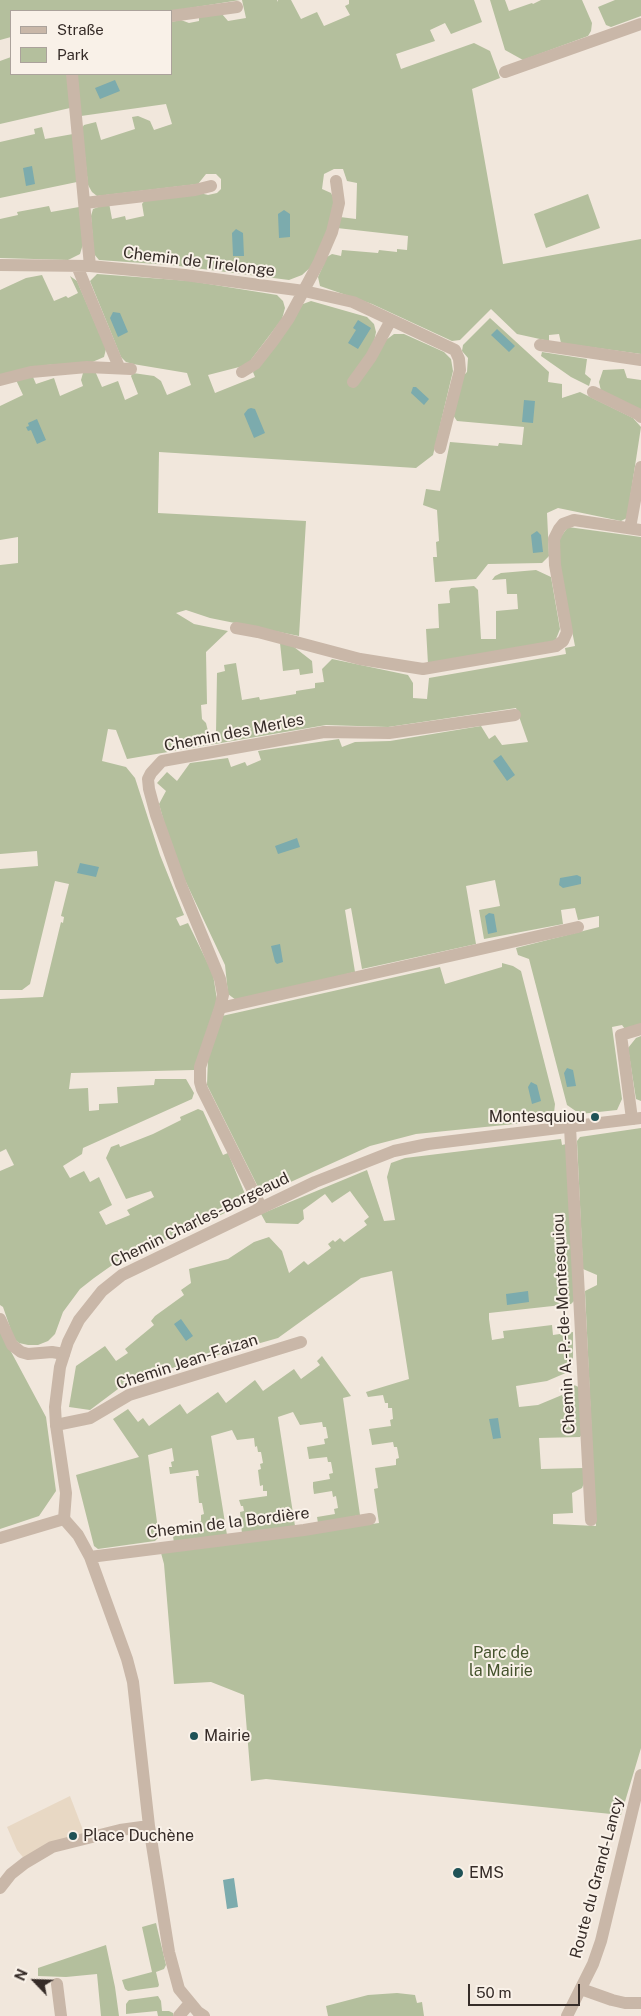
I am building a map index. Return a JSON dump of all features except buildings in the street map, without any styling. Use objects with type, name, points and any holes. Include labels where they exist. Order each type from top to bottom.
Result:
[{"type":"street","points":[[172,16],[238,7]]},
{"type":"street","points":[[505,72],[641,24]]},
{"type":"street","points":[[72,75],[90,266]]},
{"type":"street","points":[[242,372],[255,364],[273,341],[304,291],[319,262],[332,232],[339,203],[336,181]]},
{"type":"street","points":[[85,203],[196,190],[210,186]]},
{"type":"street","name":"Chemin de Tirelonge","points":[[0,265],[90,266],[185,275],[304,291],[352,302],[455,350],[459,359],[460,370],[440,448]]},
{"type":"street","points":[[0,380],[31,372],[87,367],[125,368],[77,266]]},
{"type":"street","points":[[353,382],[371,357],[391,320]]},
{"type":"street","points":[[540,345],[641,360]]},
{"type":"street","points":[[593,392],[641,417]]},
{"type":"street","points":[[236,628],[360,659],[423,669],[556,646],[563,640],[567,632],[555,566],[554,539],[563,524],[574,520],[636,529],[641,468]]},
{"type":"street","name":"Chemin des Merles","points":[[262,1207],[202,1090],[200,1067],[223,996],[220,979],[181,885],[154,806],[148,779],[155,766],[162,761],[324,732],[389,733],[515,715]]},
{"type":"street","points":[[220,1008],[578,927]]},
{"type":"street","name":"Chemin Charles-Borgeaud","points":[[64,1519],[65,1488],[56,1425],[57,1389],[64,1354],[79,1320],[110,1283],[133,1268],[262,1207],[356,1165],[403,1148],[636,1118],[621,1035],[641,1029]]},
{"type":"street","name":"Chemin A.-P.-de-Montesquiou","points":[[570,1127],[591,1520]]},
{"type":"street","points":[[0,1319],[12,1345],[21,1352],[28,1354],[52,1352],[64,1354]]},
{"type":"street","name":"Chemin Jean-Faizan","points":[[56,1425],[90,1418],[129,1396],[302,1342]]},
{"type":"street","points":[[0,1538],[64,1519],[78,1535],[90,1557],[127,1659],[133,1682],[149,1826],[169,1952],[179,1989],[204,2016]]},
{"type":"street","name":"Chemin de la Bordière","points":[[90,1557],[294,1531],[370,1519]]},
{"type":"street","name":"Route du Grand-Lancy","points":[[567,2016],[581,1989],[601,1941],[641,1775]]},
{"type":"street","points":[[0,1888],[11,1874],[52,1847],[120,1830],[149,1826]]},
{"type":"street","points":[[57,1984],[61,2016]]},
{"type":"street","points":[[581,1989],[618,2002],[641,2003]]},
{"type":"street","points":[[179,2016],[190,2003]]},
{"type":"green space","points":[[0,0],[240,0],[172,11],[10,10],[10,37],[0,40]]},
{"type":"green space","points":[[242,0],[277,0],[277,2],[278,0],[291,0],[301,19],[317,12],[324,26],[350,15],[345,6],[349,4],[349,0],[474,0],[482,22],[451,34],[445,23],[430,30],[435,41],[396,54],[401,69],[474,43],[490,51],[500,78],[472,89],[503,264],[641,239],[641,354],[561,343],[559,334],[549,335],[549,341],[517,334],[491,309],[460,340],[452,341],[372,304],[320,286],[318,277],[327,257],[332,254],[341,256],[342,250],[378,253],[379,250],[397,252],[397,249],[407,250],[408,236],[337,228],[340,217],[356,219],[357,183],[347,181],[343,169],[334,169],[324,174],[322,189],[331,193],[334,199],[330,223],[312,266],[302,275],[289,280],[171,265],[99,260],[94,254],[91,216],[93,209],[109,203],[112,219],[125,216],[126,220],[144,216],[142,204],[145,200],[200,193],[208,195],[217,193],[221,189],[221,179],[216,174],[206,174],[198,184],[97,196],[88,185],[82,128],[84,125],[96,122],[101,140],[135,129],[132,117],[138,116],[150,121],[154,130],[172,124],[166,104],[81,116],[77,75],[172,75],[172,22],[181,20],[189,23],[199,21],[199,17],[222,14],[228,21],[246,18]]},
{"type":"green space","points":[[490,0],[505,0],[509,11],[541,0],[582,0],[592,23],[591,31],[588,36],[523,60],[505,50]]},
{"type":"green space","points":[[615,0],[641,0],[641,16],[611,27],[606,25],[598,7]]},
{"type":"green space","points":[[10,57],[10,75],[67,75],[70,108],[0,124],[0,61]]},
{"type":"green space","points":[[42,127],[45,139],[73,134],[77,182],[0,198],[0,142],[35,134],[34,129]]},
{"type":"green space","points":[[588,194],[600,228],[546,248],[534,214]]},
{"type":"green space","points":[[49,206],[51,212],[79,207],[83,244],[80,254],[68,260],[0,258],[0,219],[18,215],[17,212]]},
{"type":"green space","points":[[97,274],[190,281],[277,295],[283,301],[285,308],[282,319],[247,365],[208,375],[215,393],[255,377],[253,372],[303,304],[311,301],[367,317],[374,324],[376,332],[374,342],[386,340],[394,334],[404,334],[444,352],[451,359],[453,371],[433,455],[416,468],[159,452],[158,513],[306,521],[299,636],[210,618],[186,610],[176,613],[194,624],[228,631],[206,652],[207,704],[201,705],[202,719],[206,723],[209,735],[216,733],[217,673],[225,671],[224,665],[236,663],[242,700],[259,697],[260,700],[296,694],[296,691],[315,688],[315,683],[324,682],[322,669],[332,659],[408,675],[413,683],[413,698],[427,699],[429,678],[566,654],[565,648],[575,646],[560,570],[559,539],[568,527],[641,537],[641,1024],[625,1029],[622,1025],[612,1027],[622,1099],[617,1110],[580,1114],[567,1105],[529,959],[518,955],[516,948],[599,927],[599,916],[578,920],[575,908],[561,910],[563,924],[484,939],[479,910],[500,906],[495,880],[466,886],[476,944],[362,969],[351,908],[345,910],[355,972],[236,1000],[228,994],[225,965],[184,878],[159,804],[166,791],[157,783],[167,772],[177,781],[190,763],[228,758],[231,767],[245,762],[247,766],[261,760],[258,751],[339,739],[342,747],[355,742],[390,741],[481,726],[489,739],[495,735],[502,745],[528,742],[516,708],[388,727],[326,725],[127,759],[116,730],[108,729],[102,761],[126,767],[135,778],[160,855],[184,915],[176,918],[180,926],[188,923],[213,974],[217,1000],[194,1070],[71,1073],[69,1089],[88,1088],[89,1111],[99,1110],[99,1104],[118,1103],[117,1087],[154,1085],[155,1079],[186,1079],[194,1093],[192,1099],[83,1148],[82,1154],[63,1166],[70,1178],[84,1171],[90,1182],[99,1177],[112,1205],[99,1212],[106,1225],[130,1215],[127,1210],[154,1197],[151,1191],[126,1199],[106,1158],[111,1147],[119,1144],[120,1147],[153,1134],[181,1120],[180,1117],[198,1109],[203,1111],[223,1155],[228,1153],[245,1194],[241,1205],[188,1231],[125,1256],[80,1289],[63,1312],[55,1334],[48,1341],[38,1345],[28,1345],[19,1343],[14,1339],[3,1307],[0,1305],[0,1171],[14,1165],[6,1149],[0,1152],[0,999],[43,997],[61,922],[63,923],[64,917],[61,916],[69,884],[55,881],[30,984],[22,990],[0,990],[0,869],[38,866],[37,851],[0,854],[0,565],[18,563],[18,537],[0,540],[0,406],[23,395],[16,380],[33,377],[36,384],[54,378],[60,396],[83,386],[81,380],[83,373],[95,371],[102,387],[118,381],[125,400],[138,394],[131,376],[133,373],[154,376],[161,381],[167,395],[191,385],[187,373],[133,364],[126,362],[121,357],[90,281]]},
{"type":"green space","points":[[42,275],[54,301],[66,296],[68,298],[78,293],[70,276],[77,281],[106,349],[104,357],[90,363],[46,365],[0,376],[0,290],[26,278]]},
{"type":"green space","points":[[490,318],[549,372],[548,382],[562,384],[562,398],[580,392],[633,418],[641,427],[627,518],[621,521],[558,508],[547,513],[549,556],[542,563],[488,564],[476,579],[435,582],[433,557],[437,557],[436,542],[439,541],[437,510],[423,505],[426,489],[440,491],[450,442],[498,446],[499,443],[522,445],[524,427],[457,421],[453,415],[464,375],[467,372],[468,358],[462,351],[463,345]]},
{"type":"green space","points":[[542,352],[587,359],[585,374],[591,379],[589,386],[571,377],[541,356]]},
{"type":"green space","points":[[624,369],[627,378],[641,380],[641,415],[601,391],[599,382],[603,370]]},
{"type":"green space","points":[[536,570],[551,577],[560,629],[556,639],[551,643],[428,664],[426,629],[439,628],[438,604],[450,603],[449,591],[451,588],[474,586],[478,590],[481,639],[496,639],[496,611],[518,609],[517,594],[507,594],[506,579],[492,580],[501,573]]},
{"type":"green space","points":[[280,643],[294,647],[312,661],[313,673],[300,675],[299,669],[283,671]]},
{"type":"green space","points":[[502,963],[513,966],[521,971],[555,1104],[554,1113],[551,1118],[544,1121],[416,1134],[370,1146],[262,1195],[207,1085],[208,1059],[222,1016],[440,967],[445,984],[502,967]]},
{"type":"green space","points":[[641,1036],[641,1101],[636,1099],[628,1048],[636,1038]]},
{"type":"green space","name":"Parc de la Mairie","points":[[641,1128],[641,1748],[621,1815],[266,1779],[251,1781],[244,1695],[211,1682],[174,1684],[164,1564],[161,1553],[379,1523],[374,1489],[378,1488],[375,1468],[396,1465],[396,1459],[399,1458],[397,1447],[394,1447],[393,1442],[372,1445],[369,1429],[391,1426],[390,1420],[393,1419],[392,1408],[388,1408],[388,1403],[385,1403],[383,1395],[368,1397],[366,1392],[409,1379],[392,1271],[361,1278],[278,1338],[130,1380],[90,1410],[69,1407],[76,1366],[105,1346],[116,1361],[128,1353],[125,1349],[154,1325],[151,1321],[155,1316],[184,1295],[181,1290],[191,1283],[189,1269],[228,1259],[254,1242],[269,1237],[282,1251],[289,1273],[304,1261],[308,1265],[331,1248],[328,1244],[333,1240],[335,1242],[340,1238],[344,1242],[367,1225],[364,1221],[369,1217],[350,1191],[332,1203],[325,1194],[303,1210],[304,1219],[298,1224],[266,1223],[261,1214],[367,1170],[384,1221],[395,1220],[387,1177],[391,1163],[405,1158],[561,1139],[562,1145],[566,1144],[575,1300],[571,1304],[489,1313],[489,1319],[492,1340],[504,1338],[503,1331],[552,1325],[553,1335],[573,1332],[573,1358],[568,1372],[547,1381],[516,1386],[519,1407],[538,1405],[562,1395],[574,1385],[581,1388],[583,1433],[580,1437],[539,1438],[541,1469],[584,1468],[586,1478],[582,1488],[572,1493],[573,1513],[553,1514],[553,1524],[596,1526],[585,1291],[597,1285],[597,1275],[583,1269],[577,1141],[580,1137]]},
{"type":"green space","points":[[0,1331],[46,1417],[56,1491],[39,1516],[0,1529]]},
{"type":"green space","points":[[322,1356],[351,1396],[343,1398],[360,1515],[318,1523],[317,1517],[335,1514],[334,1509],[338,1508],[336,1496],[333,1497],[332,1491],[314,1494],[313,1482],[330,1479],[329,1474],[333,1473],[331,1462],[328,1462],[327,1457],[309,1459],[307,1447],[325,1444],[324,1439],[328,1438],[326,1427],[323,1427],[322,1422],[300,1425],[293,1412],[278,1417],[295,1526],[242,1534],[240,1512],[244,1511],[239,1500],[267,1496],[267,1491],[263,1491],[263,1485],[260,1486],[258,1470],[261,1469],[260,1464],[263,1463],[261,1452],[258,1452],[257,1446],[255,1447],[254,1438],[237,1440],[232,1430],[211,1436],[227,1535],[174,1543],[173,1536],[181,1534],[180,1524],[201,1521],[201,1515],[204,1514],[202,1503],[199,1503],[196,1476],[199,1476],[198,1470],[170,1474],[169,1467],[172,1467],[171,1462],[174,1461],[172,1448],[148,1455],[159,1537],[155,1541],[98,1549],[94,1546],[76,1475],[139,1457],[113,1419],[128,1409],[138,1422],[143,1418],[149,1426],[180,1404],[187,1414],[218,1392],[226,1403],[255,1380],[263,1391],[294,1369],[301,1379],[320,1365],[317,1361]]},
{"type":"green space","points":[[156,1923],[166,1965],[164,1969],[156,1972],[159,1985],[158,1987],[128,1991],[125,1989],[122,1980],[152,1972],[142,1927]]},
{"type":"green space","points":[[106,1945],[119,2016],[101,2016],[97,1974],[66,1977],[38,1976],[38,1968]]},
{"type":"green space","points":[[397,1993],[415,1995],[417,2003],[422,2002],[424,2016],[328,2016],[326,2006],[368,1995]]},
{"type":"green space","points":[[158,1996],[161,2001],[162,2011],[169,2011],[173,2013],[173,2016],[158,2016],[157,2011],[126,2014],[126,2004],[129,2000]]},
{"type":"shaded area","points":[[70,1796],[86,1838],[27,1862],[17,1850],[7,1827]]},
{"type":"water","points":[[115,80],[120,91],[100,99],[95,88]]},
{"type":"water","points":[[32,166],[35,184],[26,186],[23,168]]},
{"type":"water","points":[[284,210],[290,214],[290,237],[279,238],[278,214]]},
{"type":"water","points":[[236,229],[243,233],[244,256],[233,256],[232,233]]},
{"type":"water","points":[[113,312],[120,313],[128,332],[118,337],[110,318]]},
{"type":"water","points":[[358,320],[371,328],[358,349],[348,343],[356,330],[353,328]]},
{"type":"water","points":[[497,329],[515,346],[509,352],[491,335]]},
{"type":"water","points":[[413,387],[416,387],[429,399],[424,405],[411,393]]},
{"type":"water","points":[[524,400],[535,401],[533,423],[522,422]]},
{"type":"water","points":[[251,408],[255,409],[265,433],[254,438],[244,414]]},
{"type":"water","points":[[37,419],[46,440],[37,444],[31,430],[28,431],[26,427],[29,426],[28,423]]},
{"type":"water","points":[[537,531],[541,535],[543,552],[533,553],[531,535]]},
{"type":"water","points":[[501,755],[515,775],[507,781],[493,761]]},
{"type":"water","points":[[297,838],[300,847],[278,854],[275,846]]},
{"type":"water","points":[[80,863],[99,867],[96,877],[77,873]]},
{"type":"water","points":[[577,875],[581,877],[581,884],[563,888],[559,885],[560,878]]},
{"type":"water","points":[[489,913],[494,914],[497,932],[488,934],[485,916]]},
{"type":"water","points":[[280,944],[283,962],[277,964],[271,946]]},
{"type":"water","points":[[567,1068],[573,1070],[576,1086],[567,1087],[564,1073]]},
{"type":"water","points":[[531,1082],[537,1085],[541,1101],[532,1104],[528,1087]]},
{"type":"water","points":[[528,1291],[529,1302],[507,1305],[506,1294]]},
{"type":"water","points":[[181,1319],[193,1336],[186,1341],[174,1324]]},
{"type":"water","points":[[498,1418],[501,1438],[493,1439],[489,1419]]},
{"type":"water","points":[[234,1878],[238,1907],[227,1909],[223,1880]]},
{"type":"place","name":"Montesquiou","points":[[595,1117]]},
{"type":"place","name":"Mairie","points":[[194,1736]]},
{"type":"place","name":"Place Duchène","points":[[73,1836]]},
{"type":"place","name":"EMS","points":[[458,1873]]}]
